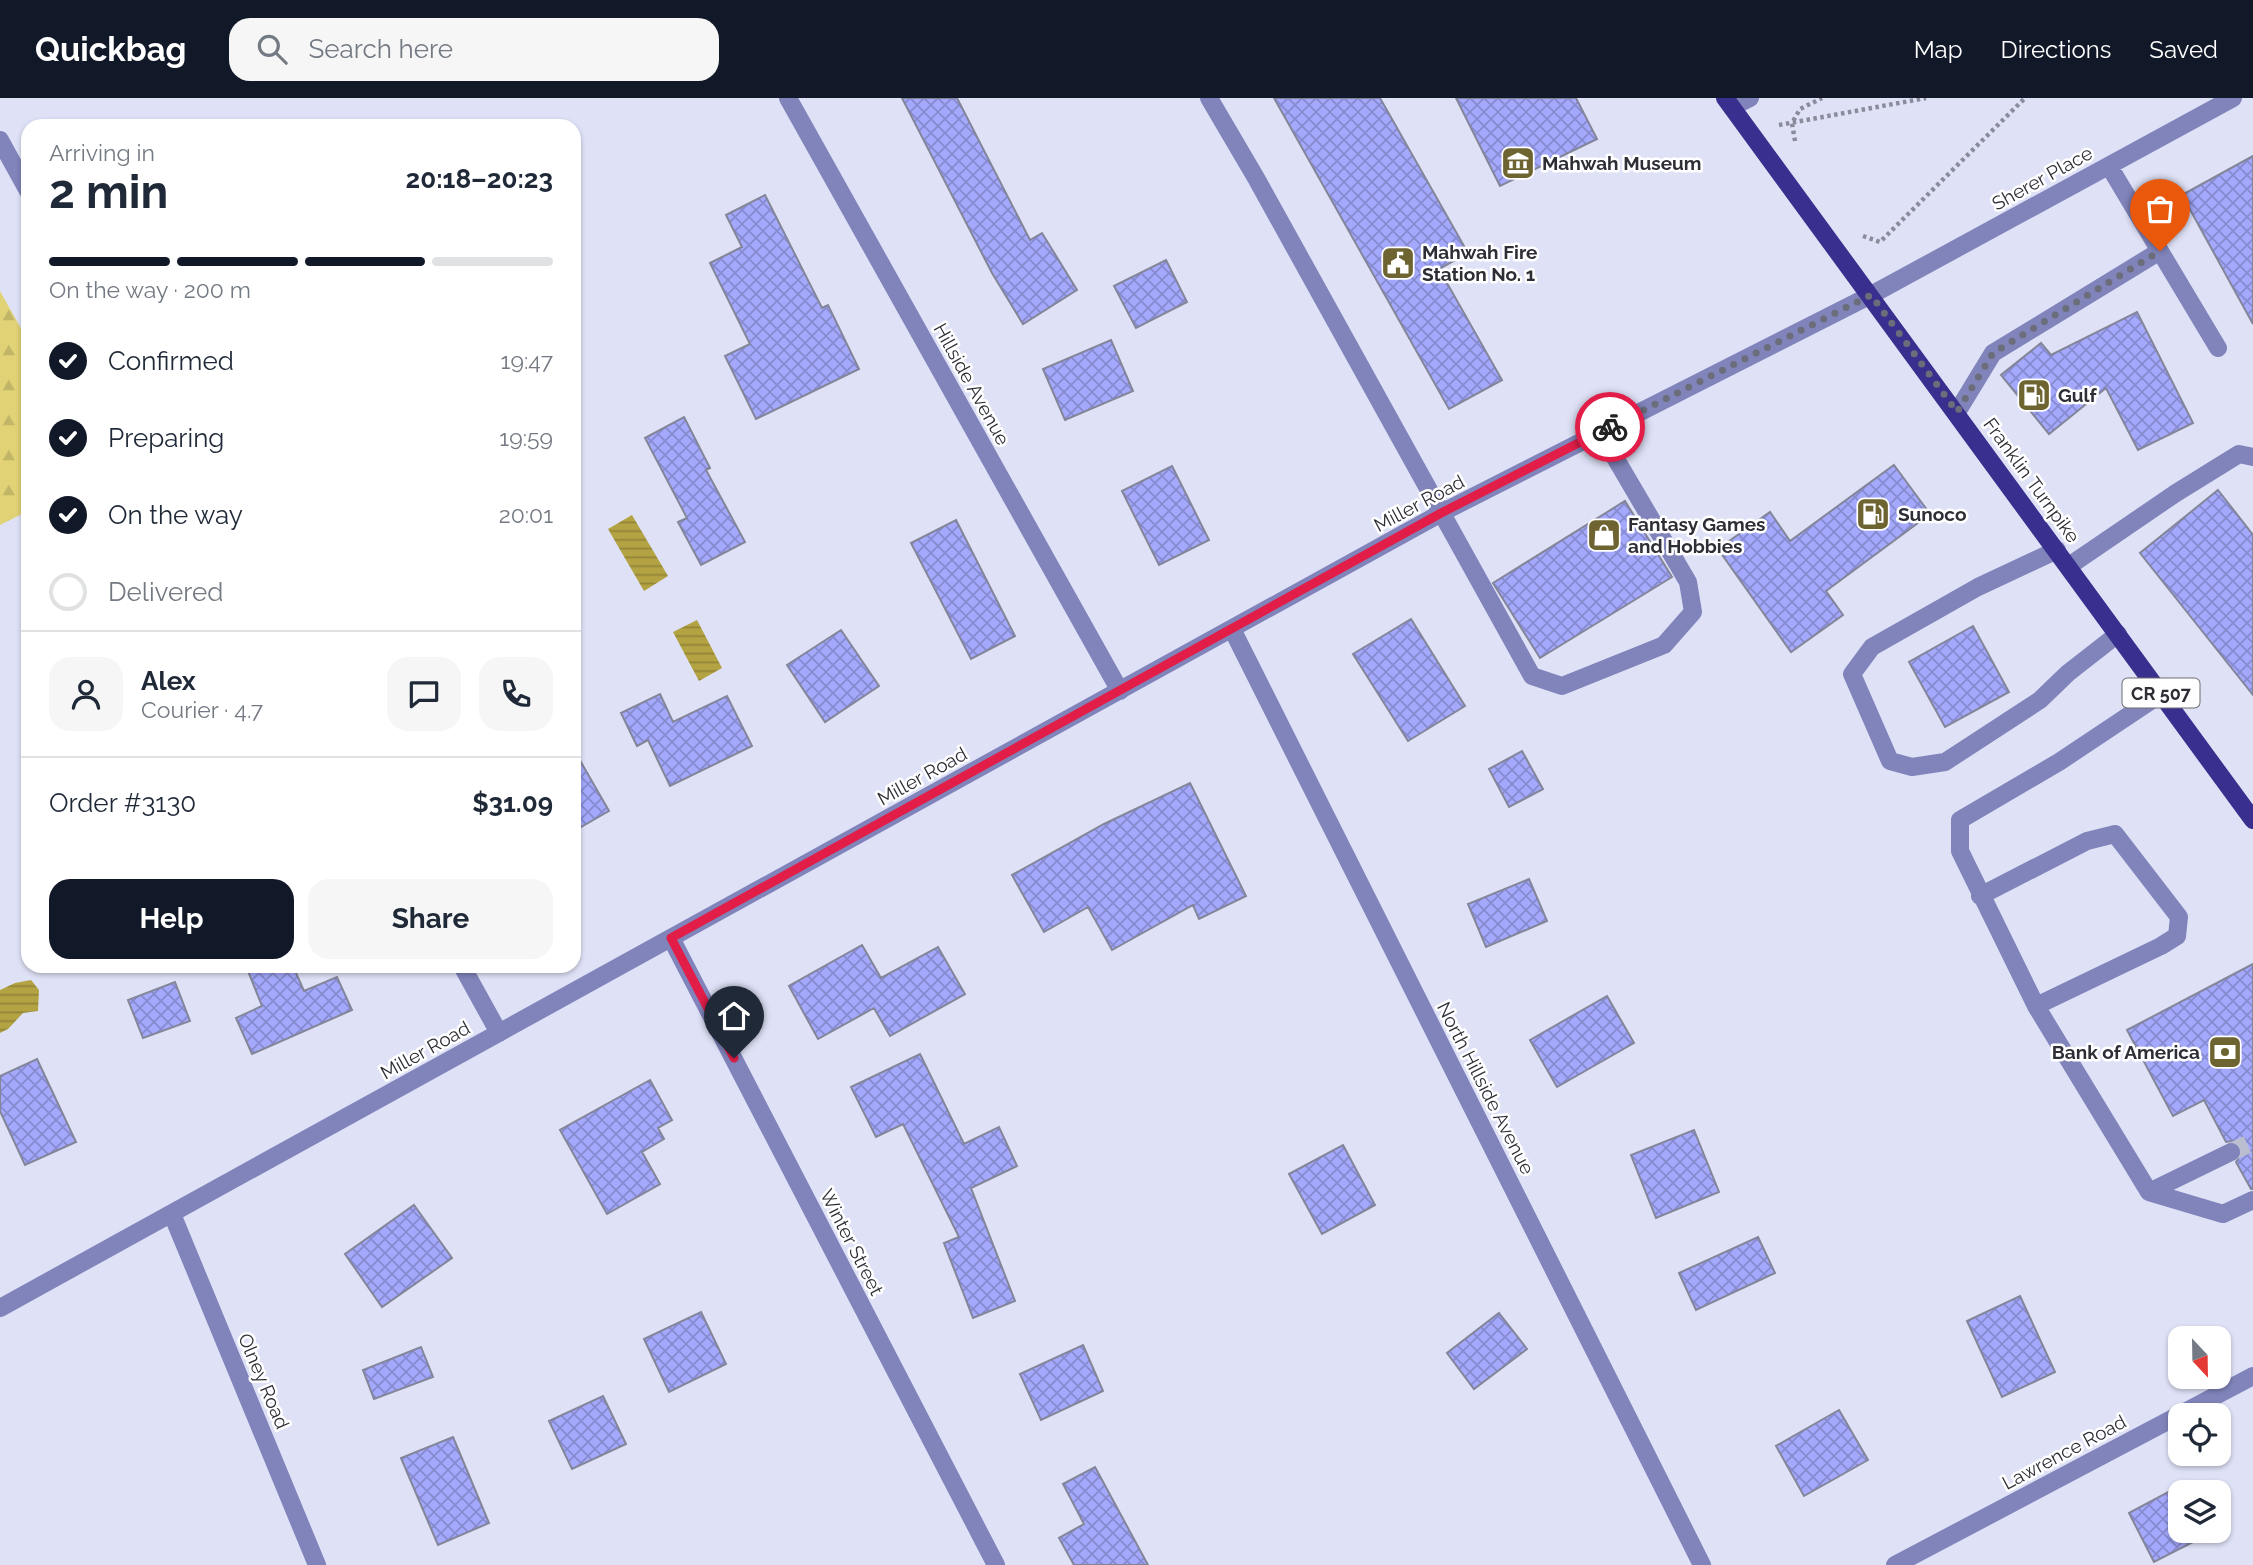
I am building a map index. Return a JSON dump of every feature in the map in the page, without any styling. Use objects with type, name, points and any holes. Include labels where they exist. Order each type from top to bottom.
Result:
[{"type":"main road","name":"Franklin Turnpike","points":[[1729,102],[2253,821]]},
{"type":"street","name":"Hillside Avenue","points":[[788,98],[1120,691]]},
{"type":"street","points":[[1209,98],[1443,512],[1532,676],[1562,686],[1664,645],[1693,612],[1688,582],[1600,432]]},
{"type":"street","points":[[1729,102],[1750,98]]},
{"type":"street","name":"Sherer Place","points":[[1871,295],[2233,98]]},
{"type":"street","points":[[0,141],[21,178]]},
{"type":"street","points":[[2109,166],[2218,348]]},
{"type":"street","points":[[1957,412],[1993,353],[2160,251]]},
{"type":"street","name":"Miller Road","points":[[0,1308],[1443,512],[1871,295]]},
{"type":"street","points":[[2069,566],[2239,454],[2253,457]]},
{"type":"street","points":[[2057,550],[1978,587],[1872,647],[1852,674],[1890,761],[1912,767],[1945,762],[2040,699],[2118,634]]},
{"type":"street","name":"North Hillside Avenue","points":[[1232,629],[1702,1565]]},
{"type":"street","points":[[2161,694],[2059,762],[1960,820],[1960,851],[2036,1006],[2149,1192],[2223,1214],[2253,1200]]},
{"type":"street","points":[[1980,896],[2087,841],[2115,834],[2179,917],[2177,936],[2036,1006]]},
{"type":"street","name":"Winter Street","points":[[671,938],[996,1565]]},
{"type":"street","points":[[466,973],[499,1033]]},
{"type":"street","points":[[2149,1192],[2231,1152]]},
{"type":"street","name":"Olney Road","points":[[172,1214],[317,1565]]},
{"type":"street","name":"Lawrence Road","points":[[1895,1565],[2253,1376]]},
{"type":"path","points":[[1802,151],[1794,141],[1791,123],[1800,109],[1822,98]]},
{"type":"path","points":[[1778,125],[1926,98]]},
{"type":"path","points":[[1856,225],[1863,236],[1880,242],[2025,98]]},
{"type":"green space","points":[[0,291],[21,328],[21,514],[0,525]]},
{"type":"shaded area","points":[[632,515],[668,576],[644,591],[608,529]]},
{"type":"shaded area","points":[[697,620],[722,668],[699,681],[673,632]]},
{"type":"shaded area","points":[[31,980],[39,990],[38,1011],[23,1013],[8,1029],[0,1033],[0,990]]},
{"type":"building","points":[[902,98],[957,98],[1030,240],[1042,233],[1077,290],[1023,324],[992,273]]},
{"type":"building","points":[[1274,98],[1380,98],[1468,253],[1439,269],[1502,380],[1449,409]]},
{"type":"building","name":"Mahwah Museum","points":[[1456,98],[1576,98],[1597,139],[1500,186]]},
{"type":"building","points":[[2253,156],[2253,324],[2182,195]]},
{"type":"building","points":[[765,195],[822,308],[828,305],[859,369],[756,419],[725,356],[750,344],[710,263],[742,247],[726,215]]},
{"type":"building","points":[[1166,260],[1187,302],[1136,328],[1114,286]]},
{"type":"building","points":[[2137,312],[2193,423],[2138,450],[2106,388],[2049,434],[2001,375],[2041,343],[2051,355]]},
{"type":"building","points":[[1111,340],[1133,391],[1065,420],[1043,369]]},
{"type":"building","points":[[684,417],[710,468],[706,470],[745,542],[701,565],[678,522],[687,518],[645,438]]},
{"type":"building","points":[[1894,465],[1930,514],[1826,591],[1843,615],[1791,652],[1718,549],[1770,512],[1790,541]]},
{"type":"building","points":[[1172,466],[1209,540],[1159,565],[1122,491]]},
{"type":"building","points":[[2218,490],[2253,535],[2253,695],[2140,553]]},
{"type":"building","points":[[1625,501],[1672,577],[1540,658],[1493,583]]},
{"type":"building","points":[[956,520],[1015,636],[971,659],[911,543]]},
{"type":"building","points":[[1411,619],[1465,706],[1408,741],[1353,654]]},
{"type":"building","points":[[1973,626],[2009,692],[1945,727],[1909,662]]},
{"type":"building","points":[[841,630],[879,686],[825,722],[787,665]]},
{"type":"building","points":[[660,694],[673,722],[727,696],[752,746],[670,786],[648,740],[637,746],[621,713]]},
{"type":"building","points":[[1522,751],[1543,789],[1509,807],[1489,769]]},
{"type":"building","points":[[581,762],[609,811],[581,827]]},
{"type":"building","points":[[1190,783],[1246,896],[1199,919],[1193,905],[1112,950],[1088,907],[1044,932],[1012,875],[1104,824]]},
{"type":"building","points":[[1529,879],[1547,921],[1486,947],[1468,904]]},
{"type":"building","points":[[862,945],[881,978],[938,947],[965,994],[890,1036],[874,1008],[818,1039],[789,986]]},
{"type":"building","points":[[2253,964],[2251,1189],[2236,1162],[2242,1153],[2241,1146],[2232,1141],[2226,1142],[2204,1100],[2173,1116],[2127,1030]]},
{"type":"building","points":[[249,973],[296,973],[304,991],[337,977],[352,1010],[252,1054],[236,1018],[262,1006]]},
{"type":"building","points":[[175,982],[190,1021],[143,1038],[128,1000]]},
{"type":"building","points":[[1607,996],[1634,1043],[1557,1087],[1530,1040]]},
{"type":"building","points":[[920,1054],[964,1144],[999,1127],[1017,1166],[971,1188],[1015,1301],[973,1318],[944,1243],[959,1237],[903,1124],[876,1137],[851,1087]]},
{"type":"building","points":[[37,1059],[76,1142],[25,1165],[0,1111],[0,1076]]},
{"type":"building","points":[[650,1080],[672,1120],[658,1128],[664,1139],[642,1152],[660,1184],[607,1214],[560,1130]]},
{"type":"building","points":[[1694,1130],[1719,1192],[1656,1218],[1631,1155]]},
{"type":"building","points":[[1343,1145],[1375,1205],[1322,1234],[1289,1174]]},
{"type":"building","points":[[414,1205],[452,1258],[382,1307],[345,1254]]},
{"type":"building","points":[[1758,1237],[1775,1273],[1696,1310],[1679,1273]]},
{"type":"building","points":[[2020,1296],[2055,1372],[2002,1397],[1967,1321]]},
{"type":"building","points":[[701,1312],[726,1364],[669,1392],[644,1339]]},
{"type":"building","points":[[1499,1313],[1527,1349],[1474,1389],[1447,1353]]},
{"type":"building","points":[[1083,1345],[1103,1391],[1041,1420],[1020,1374]]},
{"type":"building","points":[[421,1347],[433,1377],[374,1399],[363,1370]]},
{"type":"building","points":[[603,1396],[626,1444],[572,1469],[549,1421]]},
{"type":"building","points":[[1839,1410],[1868,1460],[1804,1496],[1776,1446]]},
{"type":"building","points":[[453,1437],[489,1523],[438,1545],[401,1458]]},
{"type":"building","points":[[1095,1467],[1148,1565],[1074,1565],[1059,1538],[1084,1524],[1063,1484]]},
{"type":"building","points":[[2168,1492],[2168,1543],[2191,1543],[2154,1562],[2129,1513]]},
{"type":"tunnel","points":[[2231,1152],[2253,1142]]},
{"type":"way so far","points":[[1610,427],[1871,295],[1957,412],[1993,353],[2160,251]]},
{"type":"place","name":"Mahwah Museum","points":[[1518,163]]},
{"type":"place","name":"Mahwah Fire Station No. 1","points":[[1398,263]]},
{"type":"place","name":"Gulf","points":[[2034,395]]},
{"type":"place","name":"Sunoco","points":[[1873,514]]},
{"type":"place","name":"Fantasy Games and Hobbies","points":[[1604,535]]},
{"type":"place","name":"Bank of America","points":[[2225,1052]]},
{"type":"route","points":[[734,1058],[671,938],[1443,512],[1610,427]]}]
